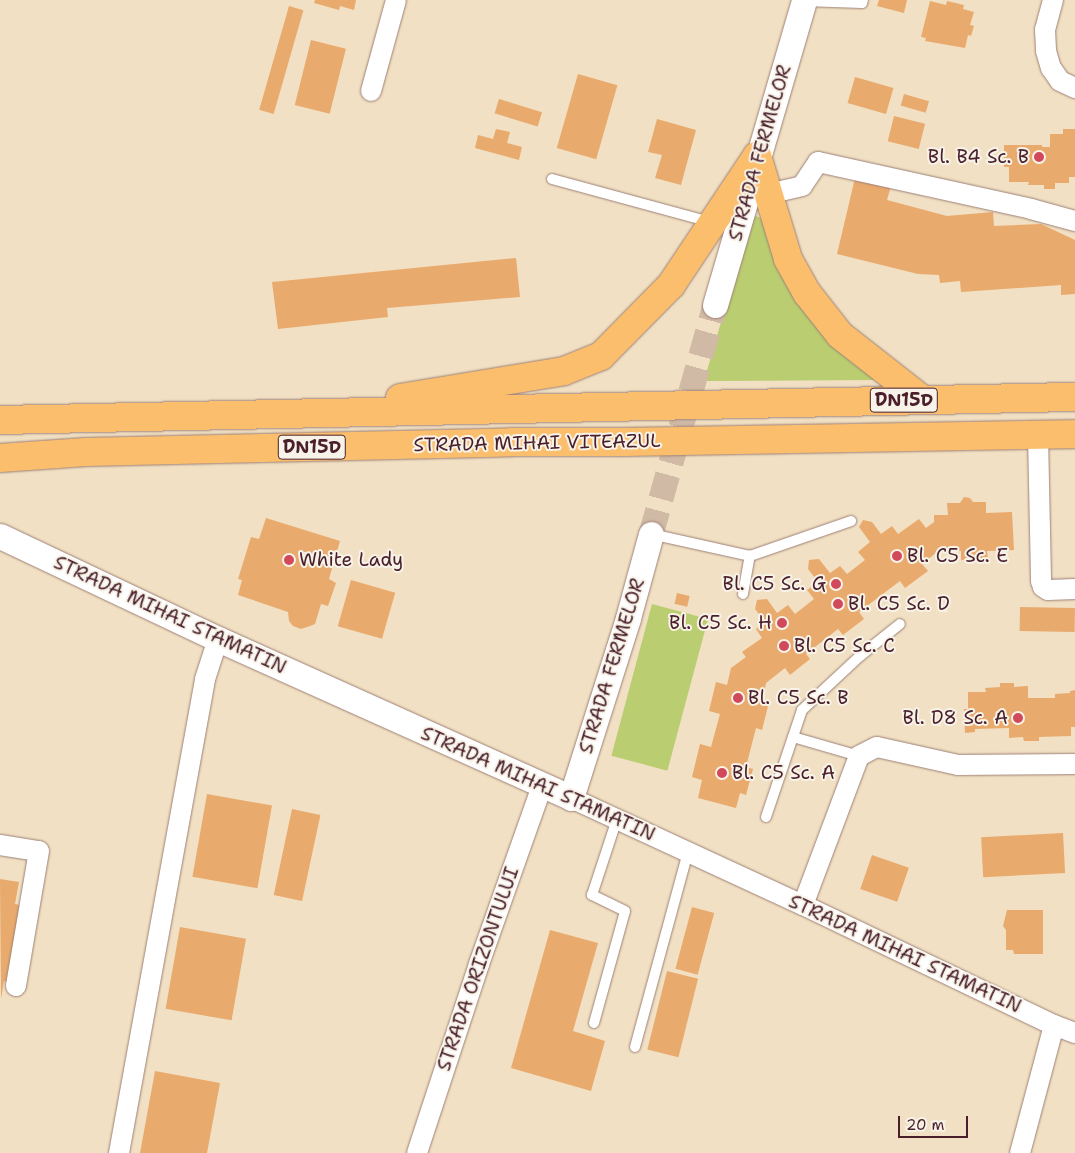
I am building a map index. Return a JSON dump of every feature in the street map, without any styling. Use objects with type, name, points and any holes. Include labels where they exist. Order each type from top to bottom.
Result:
[{"type":"main road","points":[[757,156],[791,265],[797,278],[822,316],[863,355],[923,400]]},
{"type":"main road","points":[[327,413],[436,391],[564,371],[601,356],[671,285],[757,156]]},
{"type":"main road","name":"STRADA MIHAI VITEAZUL","points":[[0,420],[1075,397]]},
{"type":"main road","name":"STRADA MIHAI VITEAZUL","points":[[0,458],[86,452],[512,442],[1075,434]]},
{"type":"street","points":[[371,91],[396,0]]},
{"type":"street","points":[[1053,0],[1045,30],[1046,51],[1051,68],[1060,80],[1075,88]]},
{"type":"street","name":"STRADA FERMELOR","points":[[715,305],[757,156],[804,1]]},
{"type":"street","points":[[768,194],[802,186],[818,162],[1075,221]]},
{"type":"street","points":[[1038,435],[1041,581],[1043,587],[1048,590],[1075,589]]},
{"type":"street","name":"STRADA FERMELOR","points":[[571,798],[628,618],[651,534]]},
{"type":"street","name":"STRADA MIHAI STAMATIN","points":[[0,536],[218,639],[617,819],[1054,1025],[1075,1033]]},
{"type":"street","points":[[120,1153],[205,680],[218,639]]},
{"type":"street","points":[[802,905],[859,756],[876,747],[958,765],[1075,764]]},
{"type":"street","name":"STRADA ORIZONTULUI","points":[[417,1153],[473,982],[542,786]]},
{"type":"street","points":[[0,845],[39,852],[16,986]]},
{"type":"street","points":[[1020,1153],[1054,1025]]},
{"type":"lane","points":[[804,1],[862,3],[863,0]]},
{"type":"lane","points":[[552,179],[714,223]]},
{"type":"lane","points":[[651,534],[750,556],[851,520]]},
{"type":"lane","points":[[743,594],[750,556]]},
{"type":"lane","points":[[766,817],[802,710],[860,656],[900,624]]},
{"type":"lane","points":[[793,737],[859,756]]},
{"type":"lane","points":[[594,1023],[625,911],[592,895],[617,819]]},
{"type":"lane","points":[[636,1047],[688,852]]},
{"type":"green space","points":[[756,216],[763,219],[775,261],[787,286],[806,312],[876,377],[873,380],[704,381],[751,218]]},
{"type":"green space","points":[[652,604],[708,619],[667,771],[611,756]]},
{"type":"building","points":[[315,0],[356,0],[354,10],[340,6],[339,10],[314,3]]},
{"type":"building","points":[[879,0],[907,0],[904,13],[877,6]]},
{"type":"building","points":[[930,1],[946,5],[947,1],[964,5],[963,9],[974,12],[970,25],[974,26],[971,36],[968,35],[965,48],[925,41],[926,38],[921,37]]},
{"type":"building","points":[[289,6],[303,10],[274,114],[259,110]]},
{"type":"building","points":[[311,40],[346,49],[330,114],[295,105]]},
{"type":"building","points":[[578,74],[617,85],[596,159],[557,148]]},
{"type":"building","points":[[855,77],[893,88],[886,114],[848,103]]},
{"type":"building","points":[[904,94],[929,101],[926,113],[901,106]]},
{"type":"building","points":[[499,99],[542,112],[538,127],[495,113]]},
{"type":"building","points":[[894,116],[925,124],[919,149],[888,141]]},
{"type":"building","points":[[657,119],[696,130],[681,185],[655,178],[662,155],[648,152]]},
{"type":"building","points":[[496,129],[510,132],[507,143],[522,147],[519,160],[475,148],[478,135],[493,139]]},
{"type":"building","name":"Bl. B4 Sc. B","points":[[1063,129],[1075,129],[1075,177],[1069,177],[1069,183],[1055,183],[1055,189],[1044,189],[1044,185],[1028,185],[1029,182],[1009,182],[1009,167],[1004,167],[1004,145],[1042,145],[1042,147],[1050,147],[1050,134],[1063,134]]},
{"type":"building","points":[[855,178],[891,186],[887,200],[947,216],[993,212],[994,226],[1041,224],[1075,240],[1075,294],[1061,295],[1061,285],[961,292],[960,281],[940,283],[939,275],[918,274],[837,254]]},
{"type":"building","points":[[516,258],[520,297],[387,308],[388,317],[278,329],[272,282]]},
{"type":"building","points":[[964,497],[970,498],[973,502],[986,502],[986,513],[1012,512],[1014,550],[987,551],[988,559],[961,560],[961,551],[949,551],[949,548],[942,548],[922,564],[928,571],[905,588],[900,581],[859,612],[864,619],[843,635],[838,629],[806,654],[810,659],[790,675],[785,668],[766,683],[762,704],[768,706],[762,730],[756,728],[746,767],[753,769],[746,795],[740,793],[736,808],[698,798],[702,780],[692,777],[700,744],[711,747],[720,714],[709,711],[716,682],[727,685],[731,668],[746,657],[742,652],[762,638],[756,629],[765,622],[755,609],[757,600],[767,599],[777,613],[788,605],[795,614],[814,599],[807,590],[818,582],[808,569],[809,560],[819,559],[830,573],[840,566],[847,574],[865,560],[858,552],[870,542],[859,527],[863,520],[872,522],[881,534],[892,526],[898,534],[919,519],[926,528],[934,522],[934,515],[948,515],[947,503],[960,503]]},
{"type":"building","name":"White Lady","points":[[266,518],[340,541],[329,579],[336,583],[328,606],[321,604],[315,624],[301,629],[293,626],[289,621],[288,612],[238,595],[242,580],[238,579],[251,537],[259,539]]},
{"type":"building","points":[[351,580],[395,593],[382,639],[338,626]]},
{"type":"building","points":[[677,593],[690,596],[687,607],[675,604]]},
{"type":"building","points":[[1020,607],[1075,608],[1075,632],[1020,631]]},
{"type":"building","name":"Bl. D8 Sc. A","points":[[1000,683],[1014,683],[1014,687],[1028,686],[1028,698],[1055,698],[1055,694],[1070,693],[1070,691],[1075,690],[1075,727],[1071,727],[1071,736],[1039,737],[1039,741],[1024,741],[1023,737],[1009,738],[1009,728],[975,729],[975,732],[965,733],[964,709],[968,709],[968,692],[986,692],[985,688],[1000,687]]},
{"type":"building","points":[[207,794],[272,805],[257,888],[192,877]]},
{"type":"building","points":[[292,809],[320,815],[302,901],[274,895]]},
{"type":"building","points":[[1063,833],[1065,873],[983,877],[981,837]]},
{"type":"building","points":[[872,855],[909,868],[897,902],[860,889]]},
{"type":"building","points":[[0,879],[19,882],[15,904],[20,905],[7,982],[4,981],[1,999]]},
{"type":"building","points":[[692,907],[714,913],[698,975],[675,969]]},
{"type":"building","points":[[1007,910],[1043,910],[1043,954],[1014,954],[1013,950],[1006,950],[1006,930],[1003,926]]},
{"type":"building","points":[[180,927],[246,939],[232,1020],[166,1009]]},
{"type":"building","points":[[550,930],[598,943],[573,1031],[605,1041],[591,1091],[511,1068]]},
{"type":"building","points":[[667,971],[698,979],[678,1057],[647,1050]]},
{"type":"building","points":[[155,1071],[220,1083],[207,1153],[140,1153]]},
{"type":"tunnel","points":[[651,534],[715,305]]},
{"type":"place","name":"Bl. B4 Sc. B","points":[[1039,157]]},
{"type":"place","name":"Bl. C5 Sc. E","points":[[897,556]]},
{"type":"place","name":"White Lady","points":[[289,560]]},
{"type":"place","name":"Bl. C5 Sc. G","points":[[836,584]]},
{"type":"place","name":"Bl. C5 Sc. D","points":[[838,604]]},
{"type":"place","name":"Bl. C5 Sc. H","points":[[782,623]]},
{"type":"place","name":"Bl. C5 Sc. C","points":[[784,646]]},
{"type":"place","name":"Bl. C5 Sc. B","points":[[738,698]]},
{"type":"place","name":"Bl. D8 Sc. A","points":[[1018,718]]},
{"type":"place","name":"Bl. C5 Sc. A","points":[[722,773]]}]
